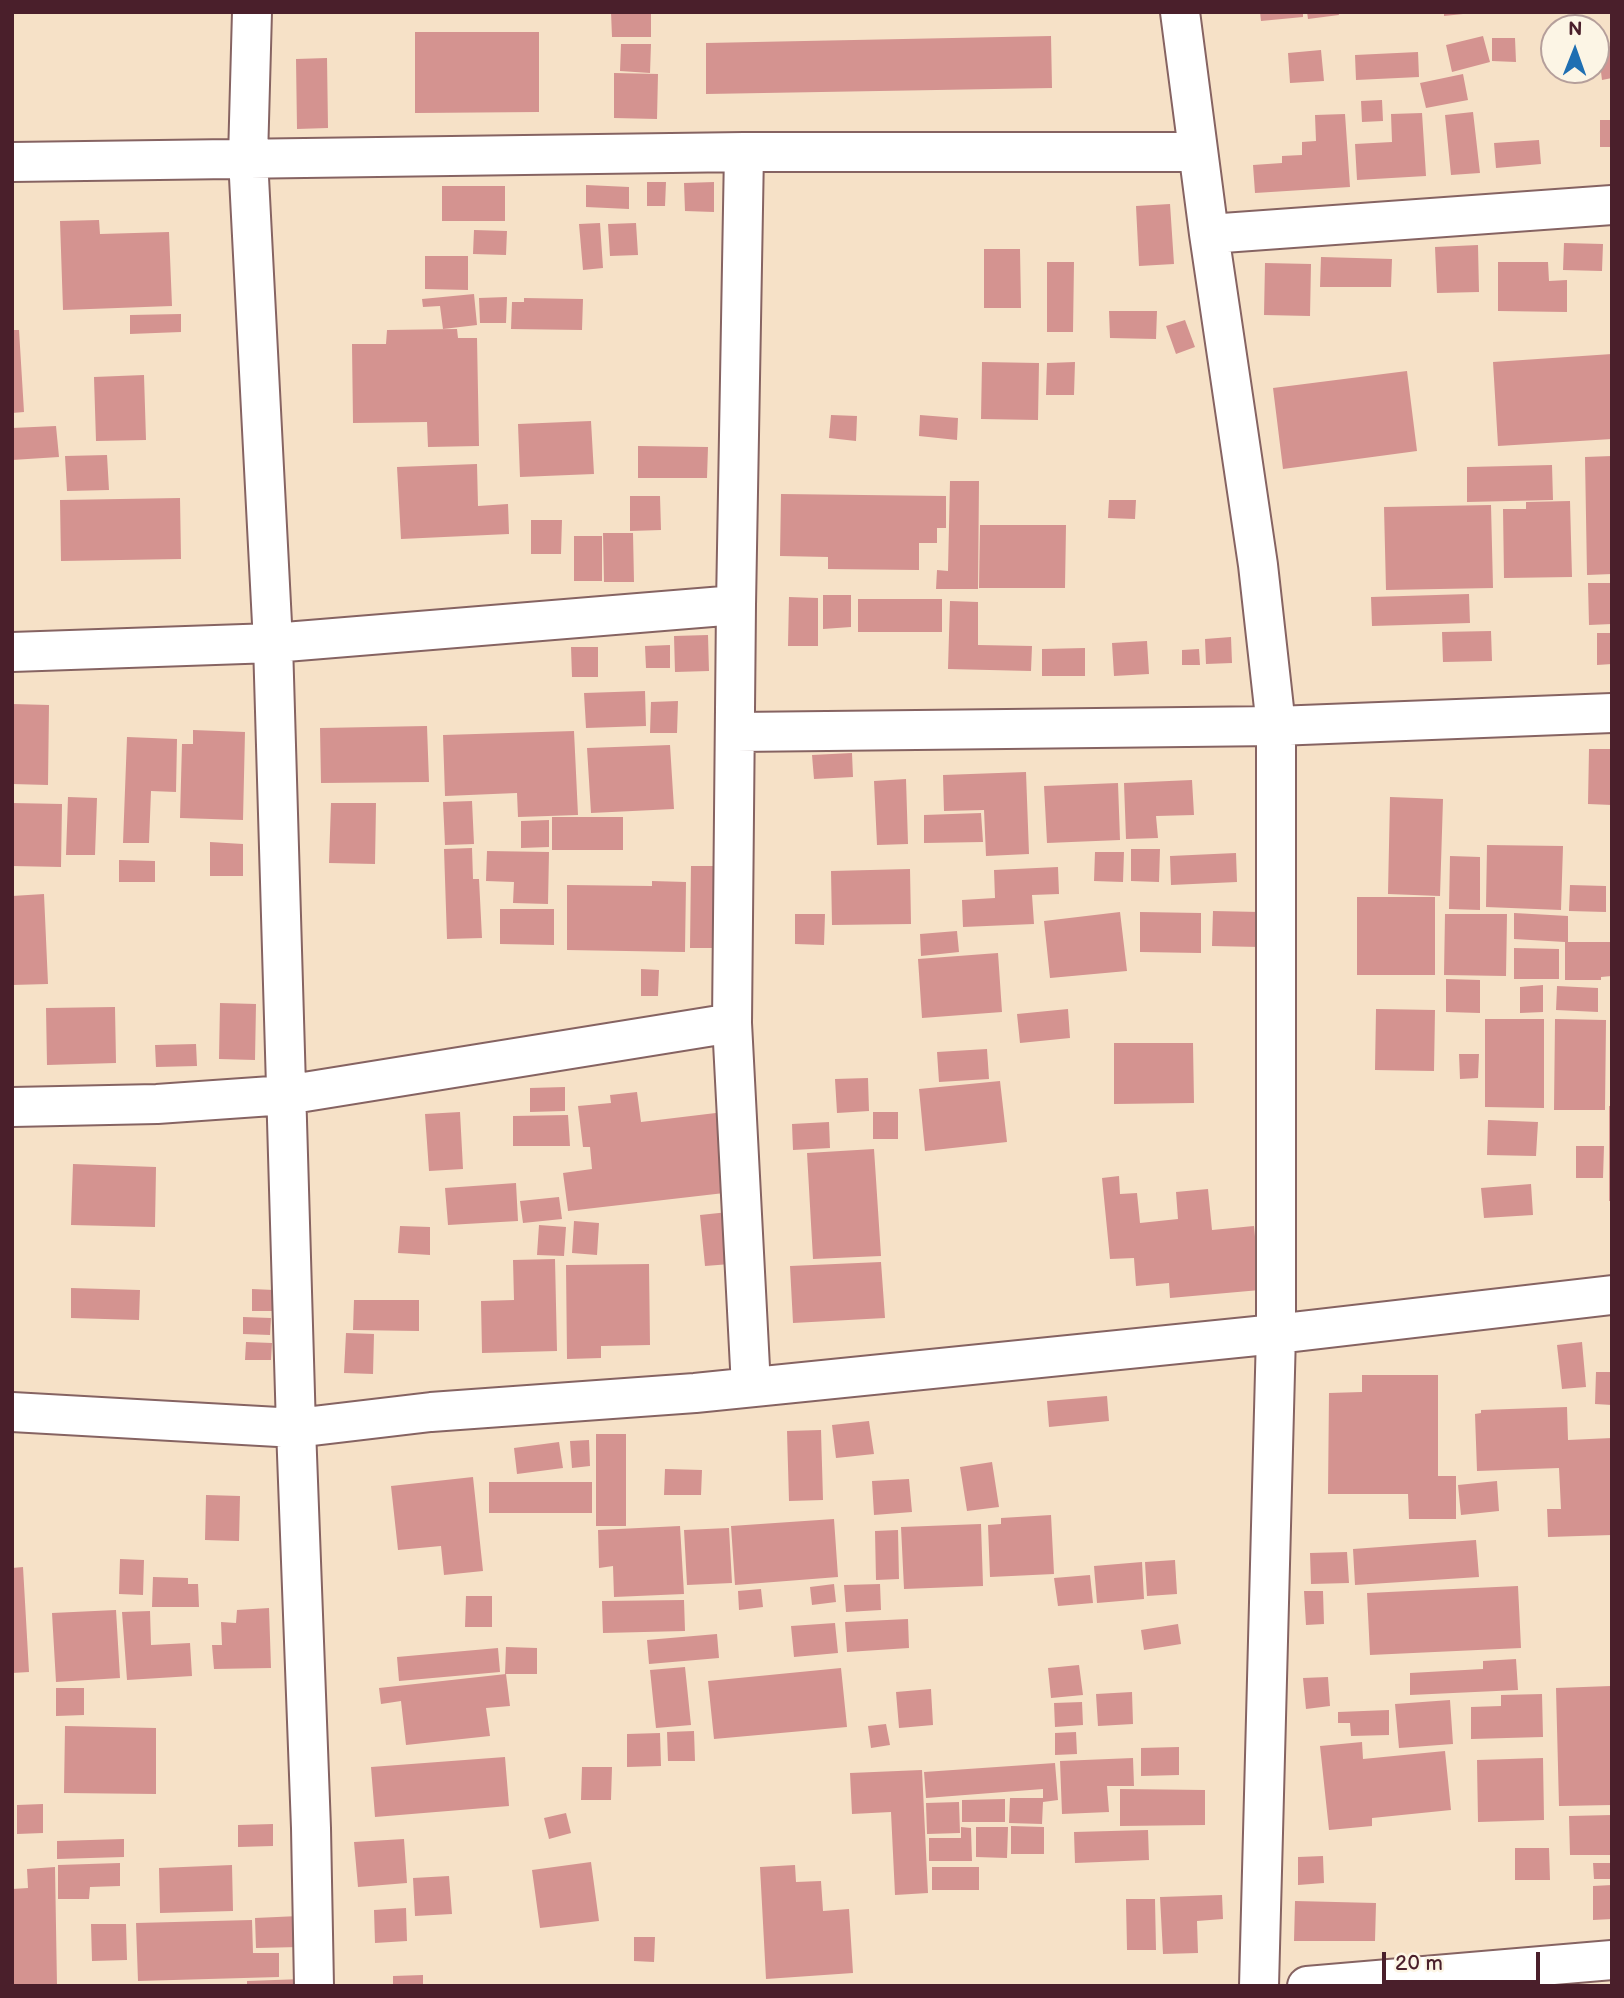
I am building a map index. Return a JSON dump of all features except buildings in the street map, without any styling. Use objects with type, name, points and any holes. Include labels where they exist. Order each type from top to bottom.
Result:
[{"type":"street","points":[[252,12],[248,158],[273,643],[296,1428],[312,1828],[314,1986]]},
{"type":"street","points":[[1180,12],[1209,234],[1258,565],[1276,726],[1276,1334],[1259,1986]]},
{"type":"street","points":[[744,152],[732,1023],[751,1387]]},
{"type":"street","points":[[12,162],[744,152],[1198,152]]},
{"type":"street","points":[[1209,234],[1612,205]]},
{"type":"street","points":[[12,652],[273,643],[736,605]]},
{"type":"street","points":[[737,732],[1276,726],[1612,712]]},
{"type":"street","points":[[12,1107],[158,1104],[286,1095],[732,1023]]},
{"type":"street","points":[[12,1412],[296,1428],[431,1412],[751,1387],[1276,1334],[1612,1295]]},
{"type":"street","points":[[1307,1986],[1612,1960]]}]
